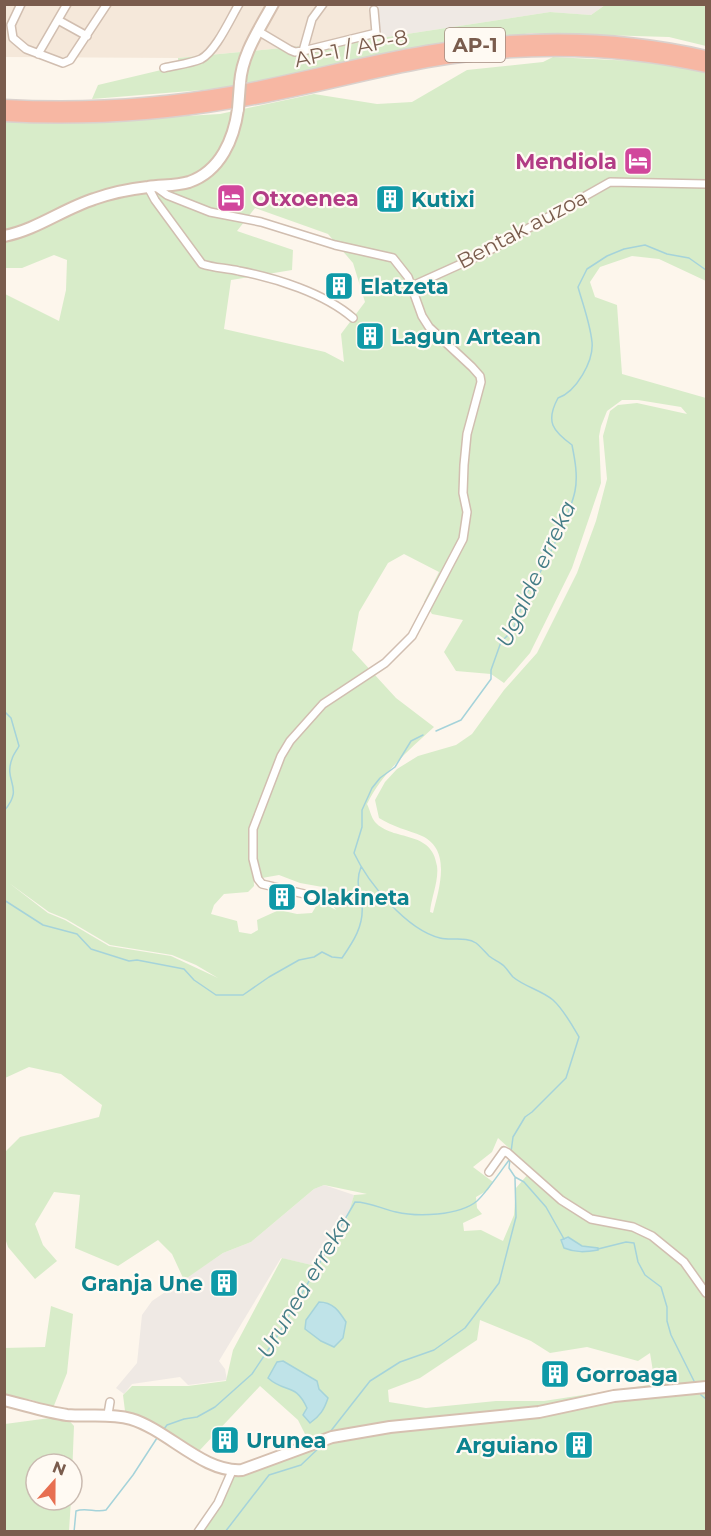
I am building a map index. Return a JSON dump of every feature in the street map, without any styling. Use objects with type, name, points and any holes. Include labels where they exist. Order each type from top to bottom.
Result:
[{"type":"highway","name":"AP-1 / AP-8","points":[[4,106],[103,106],[198,98],[303,79],[417,54],[500,43],[601,42],[651,47],[706,57]]},
{"type":"highway","name":"AP-1 / AP-8","points":[[4,115],[104,115],[199,107],[270,95],[427,61],[501,52],[600,51],[650,56],[706,66]]},
{"type":"street","points":[[21,4],[11,25],[13,38],[18,44],[57,62],[70,60],[107,4]]},
{"type":"street","points":[[38,54],[67,4]]},
{"type":"street","points":[[164,68],[190,63],[203,57],[211,49],[239,4]]},
{"type":"street","points":[[4,236],[20,233],[93,199],[151,187],[191,182],[204,174],[227,148],[235,130],[241,67],[273,4]]},
{"type":"street","points":[[303,51],[312,19],[323,4]]},
{"type":"street","points":[[258,31],[290,50],[303,51],[376,33],[374,10]]},
{"type":"street","points":[[58,20],[87,36]]},
{"type":"street","name":"Bentak auzoa","points":[[412,286],[483,254],[610,182],[706,184]]},
{"type":"street","points":[[151,187],[210,212],[261,222],[359,251],[388,255],[402,268],[429,327],[457,351],[480,376],[481,387],[467,434],[463,493],[466,512],[463,539],[412,636],[385,663],[323,704],[290,741],[280,756],[253,829],[253,859],[258,879],[262,884],[313,896]]},
{"type":"street","points":[[151,187],[155,200],[202,264],[296,286],[342,309],[353,318]]},
{"type":"street","points":[[489,1172],[504,1151],[561,1200],[591,1219],[633,1227],[652,1236],[684,1262],[706,1293]]},
{"type":"street","points":[[4,1400],[68,1415],[108,1414],[132,1419],[217,1467],[232,1471],[242,1470],[332,1437],[390,1427],[539,1412],[614,1396],[706,1387]]},
{"type":"street","points":[[108,1414],[110,1402]]},
{"type":"street","points":[[198,1532],[218,1503],[232,1471]]},
{"type":"shaded area","points":[[5,4],[368,5],[374,39],[178,58],[5,57]]},
{"type":"shaded area","points":[[368,5],[605,5],[591,15],[550,12],[374,39]]},
{"type":"shaded area","points":[[324,1185],[354,1195],[345,1225],[316,1266],[281,1258],[219,1361],[225,1369],[227,1380],[188,1385],[180,1377],[132,1384],[124,1394],[116,1388],[137,1363],[142,1315],[152,1301],[223,1253],[251,1242],[314,1189]]},
{"type":"green space","points":[[605,5],[706,5],[706,46],[669,37],[532,33],[393,52],[227,88],[92,99],[98,85],[178,66],[178,58],[374,39],[550,12],[591,15]]},
{"type":"green space","points":[[553,57],[654,62],[706,73],[706,281],[659,259],[632,256],[600,267],[590,282],[595,297],[617,305],[622,374],[706,398],[706,1531],[198,1531],[231,1474],[257,1470],[309,1442],[298,1420],[260,1386],[199,1451],[125,1411],[123,1395],[132,1386],[188,1386],[226,1381],[233,1350],[282,1258],[316,1266],[345,1225],[354,1195],[367,1194],[324,1185],[314,1189],[251,1242],[223,1253],[184,1280],[172,1254],[158,1240],[118,1266],[75,1248],[80,1195],[54,1192],[35,1224],[43,1245],[57,1261],[35,1279],[8,1247],[5,1238],[5,1152],[20,1137],[99,1117],[102,1105],[61,1074],[29,1067],[5,1078],[5,294],[59,321],[66,290],[67,260],[54,255],[22,268],[5,268],[5,119],[101,121],[220,114],[314,94],[377,104],[412,102],[467,70],[543,62]],"holes":[[[255,208],[328,234],[353,263],[365,302],[341,334],[344,362],[325,352],[224,329],[231,280],[292,270],[293,250],[237,231]],[[622,400],[638,400],[681,407],[687,414],[637,403],[618,405],[610,411],[603,436],[607,479],[596,521],[577,573],[537,653],[504,690],[472,734],[456,745],[418,756],[397,769],[385,782],[375,800],[379,818],[422,836],[431,842],[437,851],[440,860],[440,882],[433,913],[430,912],[437,872],[434,854],[420,841],[383,828],[375,822],[367,804],[388,772],[434,727],[396,698],[352,650],[359,612],[388,563],[404,554],[439,572],[424,602],[432,614],[463,620],[444,652],[456,671],[491,674],[504,683],[530,653],[572,568],[601,483],[599,436],[607,411]],[[253,861],[262,878],[279,875],[300,883],[328,888],[327,898],[336,910],[319,901],[312,913],[297,914],[279,910],[257,920],[258,930],[251,934],[239,932],[237,921],[211,914],[214,905],[224,894],[248,892],[254,886]],[[9,883],[49,912],[66,919],[110,945],[172,955],[218,978],[171,956],[109,946],[65,920],[48,913]],[[498,1138],[563,1198],[593,1217],[627,1223],[655,1235],[686,1261],[682,1264],[642,1234],[628,1228],[589,1220],[560,1201],[529,1173],[516,1188],[514,1215],[503,1241],[481,1230],[464,1231],[463,1223],[482,1214],[477,1208],[476,1197],[488,1190],[493,1182],[473,1167],[492,1152]],[[480,1320],[531,1341],[550,1353],[587,1347],[638,1361],[650,1353],[655,1384],[544,1401],[496,1401],[426,1408],[389,1402],[388,1390],[420,1378],[477,1340]]]},
{"type":"green space","points":[[51,1306],[73,1314],[67,1373],[53,1408],[32,1400],[5,1395],[4,1348],[45,1347]]},
{"type":"green space","points":[[65,1416],[74,1426],[73,1452],[24,1452],[24,1512],[70,1512],[69,1531],[5,1532],[5,1424]]},
{"type":"water","points":[[568,1237],[582,1246],[598,1248],[598,1250],[581,1252],[564,1248],[561,1240]]},
{"type":"water","points":[[319,1302],[332,1305],[346,1322],[343,1338],[334,1347],[305,1329],[306,1320]]},
{"type":"water","points":[[283,1361],[317,1381],[319,1389],[328,1398],[321,1412],[310,1423],[303,1415],[307,1408],[303,1400],[294,1391],[268,1378],[277,1362]]},
{"type":"waterway","name":"Ugalde erreka","points":[[436,731],[461,720],[491,679],[491,670],[501,642],[512,631],[521,609],[522,597],[544,564],[572,501],[576,480],[572,445],[556,430],[552,413],[558,398],[565,395],[577,383],[587,366],[592,350],[588,321],[578,287],[587,269],[607,256],[624,249],[645,245],[667,254],[689,258],[706,270]]},
{"type":"waterway","points":[[4,711],[11,718],[19,746],[10,767],[13,796],[4,811]]},
{"type":"waterway","name":"Ugalde erreka","points":[[423,735],[411,741],[395,767],[380,778],[372,788],[362,810],[362,827],[354,853],[369,878],[402,916],[427,933],[440,938],[468,940],[476,943],[504,966],[513,977],[553,1000],[579,1037],[566,1078],[525,1117],[513,1137],[511,1152]]},
{"type":"waterway","points":[[4,900],[43,925],[77,934],[91,949],[129,961],[137,960],[184,969],[194,980],[216,995],[243,995],[299,960],[314,957],[322,952],[332,957],[342,958],[354,940],[361,920],[362,905],[358,882],[361,867]]},
{"type":"waterway","points":[[510,1159],[509,1168],[515,1177],[524,1182],[546,1207],[564,1239]]},
{"type":"waterway","name":"Urunea erreka","points":[[164,1429],[167,1425],[197,1417],[215,1407],[252,1374],[276,1338],[355,1202],[415,1214],[438,1214],[460,1210],[481,1197],[509,1160]]},
{"type":"waterway","points":[[330,1432],[370,1381],[400,1362],[434,1350],[465,1328],[499,1283],[516,1217],[515,1178]]},
{"type":"waterway","points":[[598,1249],[626,1242],[634,1243],[638,1262],[645,1275],[661,1287],[671,1335],[695,1383]]},
{"type":"waterway","points":[[699,1391],[706,1399]]},
{"type":"waterway","points":[[74,1532],[76,1511],[106,1510],[133,1475],[157,1438]]},
{"type":"waterway","points":[[225,1532],[269,1475],[301,1465],[322,1445]]},
{"type":"place","name":"Mendiola","points":[[638,161]]},
{"type":"place","name":"Otxoenea","points":[[231,198]]},
{"type":"place","name":"Kutixi","points":[[390,199]]},
{"type":"place","name":"Elatzeta","points":[[339,286]]},
{"type":"place","name":"Lagun Artean","points":[[370,336]]},
{"type":"place","name":"Olakineta","points":[[282,897]]},
{"type":"place","name":"Granja Une","points":[[224,1283]]},
{"type":"place","name":"Gorroaga","points":[[555,1374]]},
{"type":"place","name":"Urunea","points":[[225,1440]]},
{"type":"place","name":"Arguiano","points":[[579,1445]]}]
